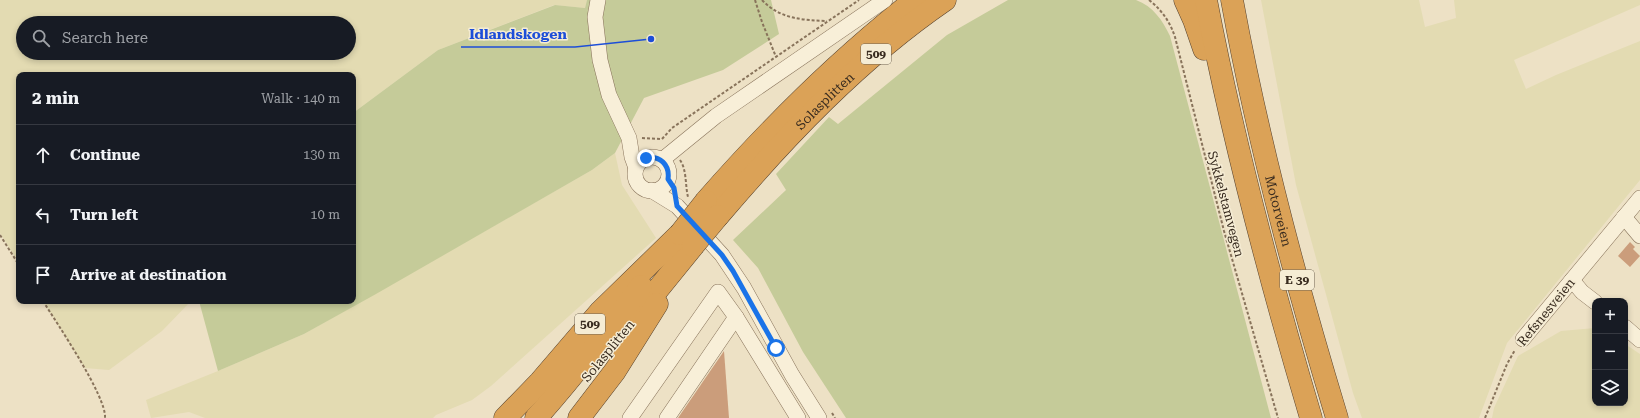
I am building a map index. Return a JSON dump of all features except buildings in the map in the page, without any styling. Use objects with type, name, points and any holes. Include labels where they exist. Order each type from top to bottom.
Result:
[{"type":"highway","name":"Solasplitten","points":[[712,208],[745,158],[798,102],[874,33],[915,0]]},
{"type":"highway","name":"Solasplitten","points":[[712,208],[756,171],[834,91],[882,49],[945,0]]},
{"type":"highway","name":"E 39","points":[[1184,0],[1225,93]]},
{"type":"highway","name":"Motorveien","points":[[1206,0],[1225,93],[1270,276],[1311,418]]},
{"type":"highway","name":"Motorveien","points":[[1232,0],[1243,61],[1276,201],[1312,334],[1337,418]]},
{"type":"highway","name":"509","points":[[505,418],[540,382],[600,312],[686,240],[712,208]]},
{"type":"highway","name":"Solasplitten","points":[[536,418],[617,319],[686,240]]},
{"type":"highway","name":"Solasplitten","points":[[553,418],[686,240]]},
{"type":"highway","name":"509","points":[[579,418],[598,395],[632,345],[686,240]]},
{"type":"street","points":[[598,0],[596,17],[600,60],[609,95],[635,138],[668,168],[668,179],[674,188],[677,206]]},
{"type":"street","points":[[636,168],[642,160],[657,158],[885,0]]},
{"type":"street","points":[[635,138],[632,157],[636,168],[636,180],[645,189],[651,190],[660,189],[668,179]]},
{"type":"street","points":[[651,190],[677,206],[722,255],[733,271],[780,355],[819,418]]},
{"type":"street","name":"Refsnesveien","points":[[1523,339],[1640,198]]},
{"type":"street","points":[[1624,217],[1640,236]]},
{"type":"street","points":[[1572,280],[1582,292],[1592,300]]},
{"type":"street","points":[[630,418],[718,292],[736,317],[798,418]]},
{"type":"street","points":[[667,418],[736,317]]},
{"type":"street","points":[[1628,330],[1640,340]]},
{"type":"path","points":[[755,0],[776,57]]},
{"type":"path","points":[[762,0],[773,10],[788,17],[828,21]]},
{"type":"path","points":[[662,139],[672,128],[860,0]]},
{"type":"path","name":"Sykkelstamvegen","points":[[1149,0],[1161,10],[1176,37],[1224,231],[1278,418]]},
{"type":"path","points":[[635,138],[662,139],[666,143]]},
{"type":"path","points":[[0,235],[16,260]]},
{"type":"path","points":[[44,304],[96,387],[104,405],[105,418]]},
{"type":"path","name":"Refsnesveien","points":[[1485,418],[1507,364],[1523,339]]},
{"type":"shaded area","points":[[0,0],[587,0],[585,8],[554,5],[438,50],[356,111],[356,72],[16,72],[16,258],[0,233]]},
{"type":"shaded area","points":[[1261,0],[1419,0],[1425,27],[1456,18],[1454,0],[1640,0],[1640,5],[1514,60],[1526,89],[1556,75],[1640,41],[1640,180],[1507,343],[1479,418],[1362,418],[1353,393],[1296,185]]},
{"type":"shaded area","points":[[615,153],[622,185],[656,238],[491,386],[472,400],[436,415],[433,418],[205,418],[189,412],[151,418],[146,400],[304,334],[592,170]]},
{"type":"shaded area","points":[[45,304],[188,304],[162,331],[109,370],[85,368]]},
{"type":"shaded area","points":[[1592,328],[1592,406],[1628,406],[1628,346],[1640,354],[1640,418],[1492,418],[1494,408],[1518,356],[1561,331]]},
{"type":"green space","points":[[587,0],[771,0],[779,34],[723,70],[644,98],[615,153],[592,170],[304,334],[218,371],[200,304],[356,304],[356,111],[438,50],[555,5],[585,8]]},
{"type":"green space","points":[[1008,0],[1136,0],[1148,6],[1164,25],[1170,36],[1271,418],[846,418],[803,352],[758,268],[733,240],[786,190],[776,174],[829,117],[838,124],[947,35]]},
{"type":"place","name":"Idlandskogen","points":[[651,39]]},
{"type":"route","points":[[646,158],[659,158],[666,164],[669,174],[668,179],[674,188],[677,206],[722,255],[744,288],[776,348]]}]
